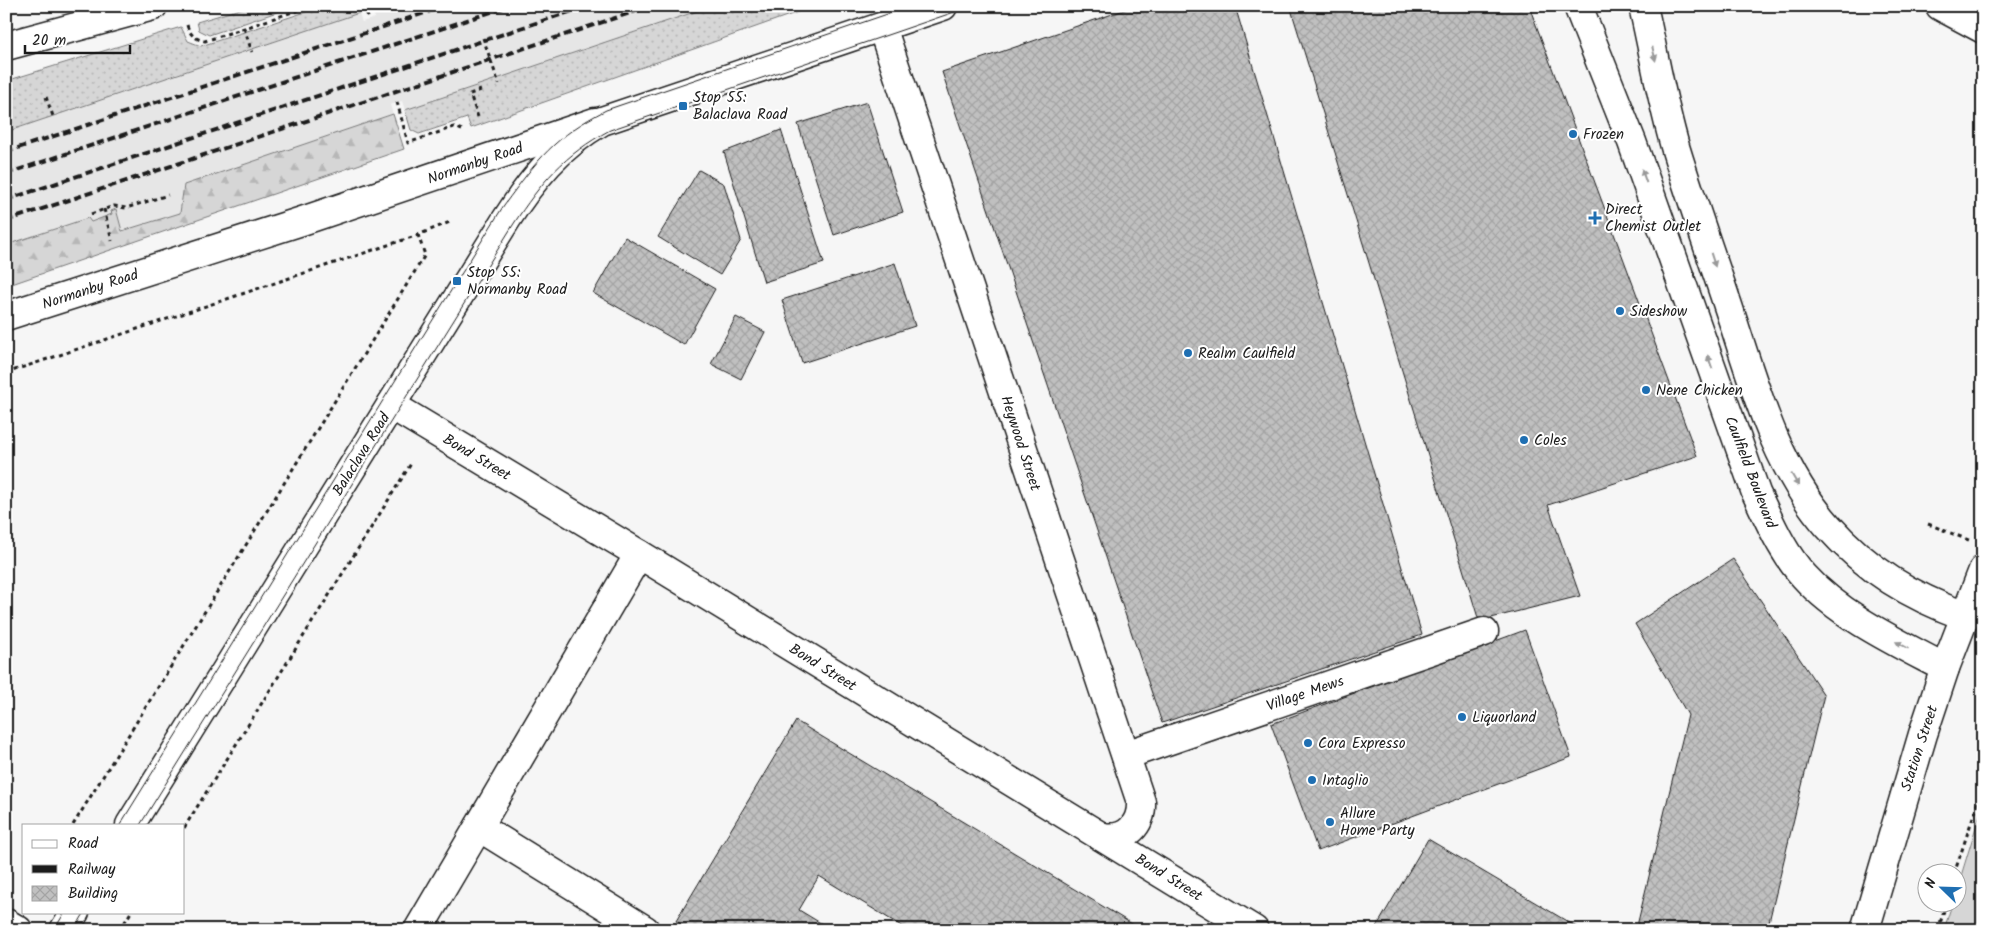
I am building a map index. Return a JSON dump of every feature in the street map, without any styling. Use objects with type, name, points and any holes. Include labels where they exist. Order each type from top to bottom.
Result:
[{"type":"main road","points":[[6,46],[153,6]]},
{"type":"main road","name":"Normanby Road","points":[[6,316],[302,222],[943,6]]},
{"type":"main road","name":"Caulfield Boulevard","points":[[1578,6],[1632,142],[1756,493],[1777,538],[1793,562],[1817,589],[1884,636],[1945,668]]},
{"type":"main road","points":[[1643,6],[1676,148],[1744,354],[1773,436],[1786,464],[1802,493],[1827,525],[1874,571],[1936,604],[1966,616]]},
{"type":"main road","points":[[1940,6],[1983,29]]},
{"type":"main road","name":"Heywood Street","points":[[882,27],[1126,755],[1140,802],[1141,814],[1136,826],[1128,833],[1114,838],[1103,837]]},
{"type":"main road","name":"Balaclava Road","points":[[131,824],[506,220],[537,175],[567,144],[584,131],[622,113]]},
{"type":"main road","name":"Bond Street","points":[[391,405],[639,554],[1254,930]]},
{"type":"main road","points":[[418,930],[639,554]]},
{"type":"main road","name":"Station Street","points":[[1865,930],[1903,799],[1945,668],[1983,570]]},
{"type":"main road","name":"Village Mews","points":[[1126,755],[1484,632]]},
{"type":"main road","points":[[479,827],[645,930]]},
{"type":"main road","points":[[64,930],[74,914]]},
{"type":"main road","points":[[6,923],[18,930]]},
{"type":"path","points":[[187,25],[189,32],[193,36],[205,42],[311,6]]},
{"type":"path","points":[[364,6],[369,20]]},
{"type":"path","points":[[244,28],[252,52]]},
{"type":"path","points":[[483,38],[499,84]]},
{"type":"path","points":[[478,117],[470,94],[480,90]]},
{"type":"path","points":[[46,97],[54,118]]},
{"type":"path","points":[[397,102],[408,143],[454,127],[462,130]]},
{"type":"path","points":[[91,214],[114,206],[126,208],[168,194]]},
{"type":"path","points":[[104,209],[112,241]]},
{"type":"path","points":[[6,372],[418,235],[450,222]]},
{"type":"path","points":[[74,824],[425,255],[418,235]]},
{"type":"path","points":[[185,826],[412,462]]},
{"type":"path","points":[[1928,524],[1974,542]]},
{"type":"path","points":[[1957,864],[1983,787]]},
{"type":"path","points":[[120,930],[130,914]]},
{"type":"path","points":[[1938,930],[1943,914]]},
{"type":"path","points":[[1304,930],[1308,924]]},
{"type":"shaded area","points":[[378,6],[712,6],[405,110],[402,101],[390,105],[393,114],[184,185],[180,213],[122,231],[116,209],[112,214],[90,222],[88,218],[6,245],[6,132],[359,13],[362,22],[375,18],[372,8]]},
{"type":"green space","points":[[250,6],[295,6],[209,35],[199,30],[197,22]]},
{"type":"green space","points":[[324,6],[357,6],[359,13],[6,132],[6,81],[181,27],[188,41],[201,46]]},
{"type":"green space","points":[[712,6],[815,6],[471,128],[467,118],[419,134],[411,130],[405,110]]},
{"type":"green space","points":[[393,114],[404,149],[6,286],[6,245],[88,218],[91,222],[112,214],[111,211],[116,209],[122,231],[180,213],[184,185]]},
{"type":"green space","points":[[1983,804],[1983,930],[1944,930],[1949,914],[1966,914],[1965,864]]},
{"type":"building","name":"Realm Caulfield","points":[[1136,6],[1235,6],[1422,635],[1162,723],[942,72]]},
{"type":"building","points":[[1290,6],[1529,6],[1697,456],[1548,505],[1580,596],[1479,621]]},
{"type":"building","points":[[867,102],[903,212],[834,235],[798,124]]},
{"type":"building","points":[[781,130],[824,263],[764,282],[724,152]]},
{"type":"building","points":[[699,170],[724,184],[741,240],[720,275],[658,237]]},
{"type":"building","points":[[625,237],[715,289],[684,345],[593,293]]},
{"type":"building","points":[[895,263],[915,326],[802,363],[782,300]]},
{"type":"building","points":[[736,317],[765,332],[741,379],[711,364]]},
{"type":"building","points":[[1733,559],[1824,695],[1767,930],[1636,930],[1688,715],[1635,624]]},
{"type":"building","points":[[1525,630],[1571,757],[1318,851],[1271,724]]},
{"type":"building","points":[[796,721],[1142,930],[908,930],[819,876],[799,910],[832,930],[691,930],[676,921]]},
{"type":"building","points":[[1428,839],[1580,930],[1384,930],[1377,926]]},
{"type":"tram line","points":[[121,824],[504,205],[548,150],[573,129],[606,110],[911,6]]},
{"type":"tram line","points":[[141,824],[513,225],[544,183],[566,160],[579,149],[610,130],[972,6]]},
{"type":"tram line","points":[[54,930],[64,914]]},
{"type":"tram line","points":[[74,930],[84,914]]},
{"type":"railway","points":[[6,152],[446,6]]},
{"type":"railway","points":[[6,174],[509,6]]},
{"type":"railway","points":[[6,200],[587,6]]},
{"type":"railway","points":[[6,221],[651,6]]},
{"type":"place","name":"Stop 55: Balaclava Road","points":[[683,106]]},
{"type":"place","name":"Frozen","points":[[1573,134]]},
{"type":"place","name":"Direct Chemist Outlet","points":[[1595,218]]},
{"type":"place","name":"Stop 55: Normanby Road","points":[[457,281]]},
{"type":"place","name":"Sideshow","points":[[1620,311]]},
{"type":"place","name":"Realm Caulfield","points":[[1188,353]]},
{"type":"place","name":"Nene Chicken","points":[[1646,390]]},
{"type":"place","name":"Coles","points":[[1524,440]]},
{"type":"place","name":"Liquorland","points":[[1462,717]]},
{"type":"place","name":"Cora Expresso","points":[[1308,743]]},
{"type":"place","name":"Intaglio","points":[[1312,780]]},
{"type":"place","name":"Allure Home Party","points":[[1330,822]]}]
